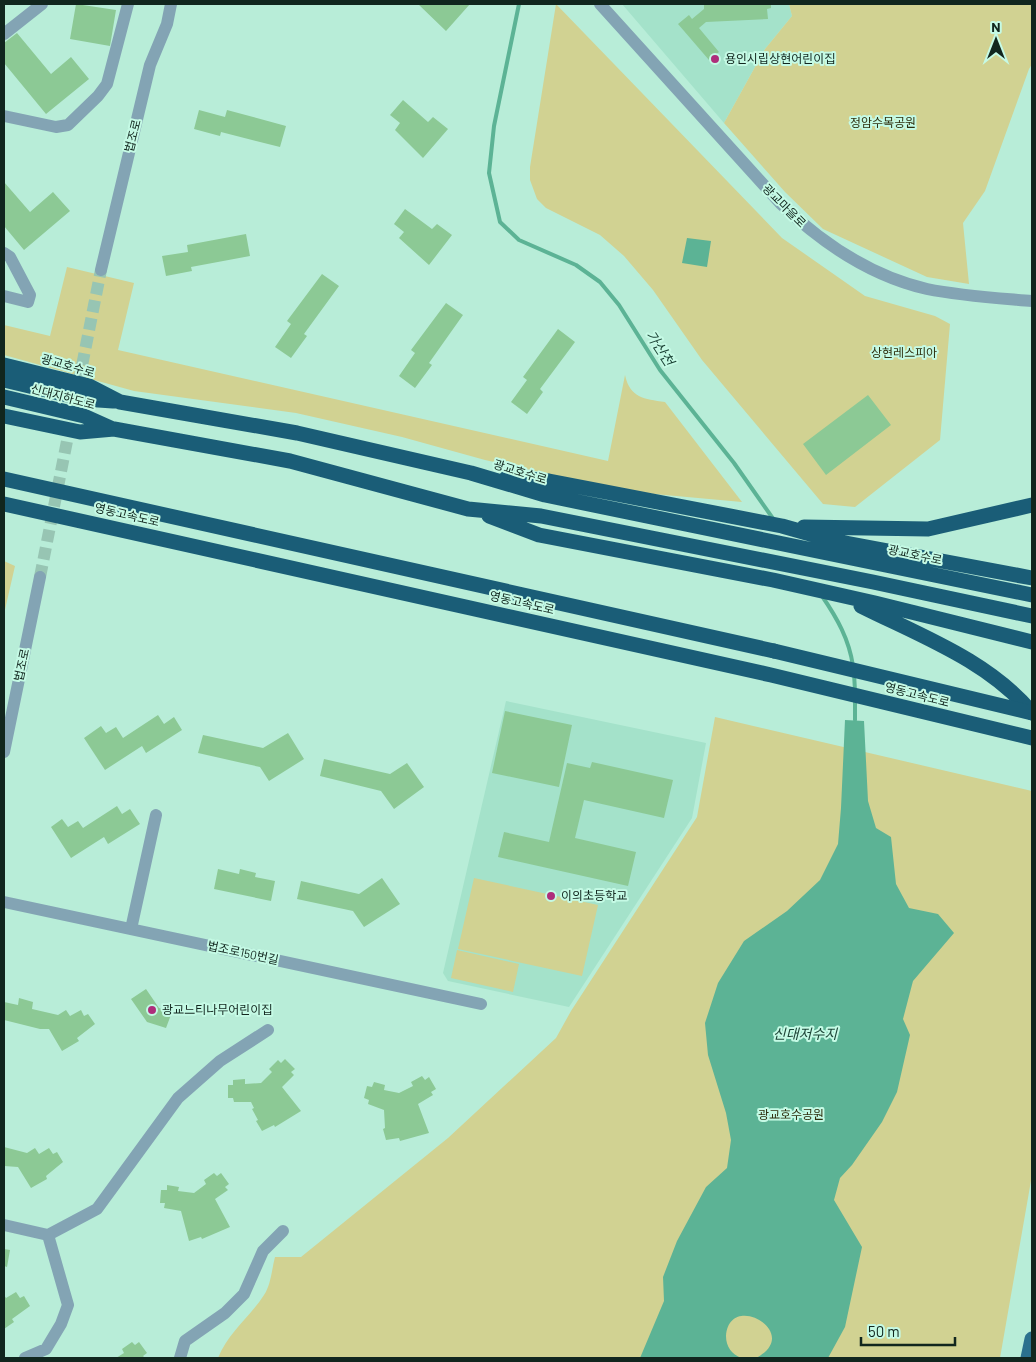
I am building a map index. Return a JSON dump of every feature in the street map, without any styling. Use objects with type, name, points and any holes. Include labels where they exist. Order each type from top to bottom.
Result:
[{"type":"highway","name":"광교호수로","points":[[4,365],[89,386],[120,402],[297,434],[471,473],[545,495],[1032,595]]},
{"type":"highway","name":"신대지하도로","points":[[4,380],[84,400],[120,402]]},
{"type":"highway","name":"신대지하도로","points":[[4,397],[84,416],[114,430]]},
{"type":"highway","points":[[4,416],[80,432],[114,430],[290,461],[468,508],[540,535],[773,580],[842,597],[875,608],[1032,642]]},
{"type":"highway","points":[[471,473],[549,481],[728,517],[833,534],[1032,578]]},
{"type":"highway","name":"영동고속도로","points":[[4,479],[774,651],[1032,713]]},
{"type":"highway","name":"영동고속도로","points":[[4,504],[771,675],[1032,738]]},
{"type":"highway","points":[[833,534],[928,529],[1032,505]]},
{"type":"highway","points":[[468,508],[541,516],[873,582],[1032,616]]},
{"type":"highway","points":[[875,608],[976,664],[1004,686],[1032,713]]},
{"type":"main road","points":[[1028,1358],[1032,1339]]},
{"type":"street","points":[[4,34],[42,4]]},
{"type":"street","points":[[4,116],[56,127],[68,125],[98,96],[106,84],[128,4]]},
{"type":"street","name":"법조로","points":[[100,270],[150,65],[166,24],[171,4]]},
{"type":"street","name":"광교마을로","points":[[600,4],[781,204],[808,229],[837,250],[863,266],[926,288],[1032,301]]},
{"type":"street","points":[[4,253],[10,257],[30,295],[28,302],[4,296]]},
{"type":"street","name":"법조로","points":[[4,752],[40,577]]},
{"type":"street","points":[[131,929],[156,815]]},
{"type":"street","name":"법조로150번길","points":[[4,902],[482,1004]]},
{"type":"street","points":[[4,1225],[48,1235],[97,1209],[178,1098],[220,1061],[268,1030]]},
{"type":"street","points":[[180,1358],[186,1341],[226,1313],[244,1294],[263,1251],[283,1231]]},
{"type":"street","points":[[25,1358],[46,1349],[61,1324],[68,1305],[48,1235]]},
{"type":"shaded area","name":"용인시립상현어린이집","points":[[622,4],[789,4],[792,16],[765,49],[724,123]]},
{"type":"shaded area","name":"이의초등학교","points":[[506,701],[706,743],[692,818],[569,1007],[448,981],[443,973]]},
{"type":"green space","name":"상현레스피아","points":[[556,4],[782,238],[865,296],[935,316],[950,324],[940,440],[855,507],[823,504],[702,360],[653,290],[624,256],[600,235],[546,208],[537,199],[530,180],[530,167]]},
{"type":"green space","name":"정암수목공원","points":[[789,4],[1032,4],[1032,64],[985,191],[963,223],[969,284],[927,277],[823,229],[785,192],[724,123],[765,49],[792,16]]},
{"type":"green space","points":[[67,267],[134,283],[118,350],[608,461],[625,375],[627,383],[634,393],[644,398],[665,402],[742,502],[632,492],[485,460],[402,437],[296,413],[134,391],[4,355],[4,325],[50,336]]},
{"type":"green space","points":[[4,561],[15,566],[4,614]]},
{"type":"green space","name":"광교호수공원","points":[[715,717],[1032,791],[1032,1175],[1000,1358],[218,1358],[227,1341],[266,1291],[275,1257],[301,1257],[448,1138],[556,1038],[571,1011],[697,817]]},
{"type":"green space","points":[[474,878],[598,905],[582,976],[458,949]]},
{"type":"green space","points":[[457,950],[519,964],[513,992],[451,978]]},
{"type":"water","points":[[687,238],[711,241],[707,267],[682,263]]},
{"type":"water","name":"신대저수지","points":[[845,720],[864,721],[868,801],[876,828],[891,837],[896,884],[909,908],[938,914],[954,933],[913,981],[903,1019],[910,1035],[897,1092],[882,1122],[852,1165],[840,1178],[834,1200],[862,1247],[845,1327],[828,1358],[756,1358],[769,1348],[772,1338],[768,1328],[760,1320],[749,1316],[739,1317],[730,1323],[726,1336],[730,1350],[741,1358],[640,1358],[664,1301],[663,1277],[677,1241],[706,1187],[727,1168],[731,1140],[726,1113],[708,1055],[705,1023],[718,983],[744,941],[787,911],[820,880],[838,844]]},
{"type":"building","points":[[76,4],[116,10],[110,46],[70,39]]},
{"type":"building","points":[[418,4],[470,4],[446,31]]},
{"type":"building","points":[[704,4],[771,4],[771,8],[767,9],[768,19],[706,22],[699,28],[719,52],[709,60],[678,24],[689,15],[692,19],[704,9]]},
{"type":"building","points":[[17,33],[51,74],[71,57],[89,79],[46,114],[4,63],[4,43]]},
{"type":"building","points":[[403,100],[428,122],[433,117],[448,129],[423,158],[395,130],[400,123],[390,115]]},
{"type":"building","points":[[199,110],[225,117],[227,110],[286,126],[280,147],[221,132],[220,136],[194,129]]},
{"type":"building","points":[[4,182],[30,212],[53,192],[70,211],[24,250],[4,226]]},
{"type":"building","points":[[405,209],[432,229],[437,224],[452,235],[429,265],[399,238],[404,232],[394,224]]},
{"type":"building","points":[[246,234],[250,256],[191,267],[192,271],[166,276],[162,256],[188,252],[187,245]]},
{"type":"building","points":[[322,274],[339,286],[304,334],[307,336],[291,358],[275,347],[291,324],[287,321]]},
{"type":"building","points":[[446,303],[463,315],[429,363],[432,365],[415,388],[399,376],[415,353],[411,350]]},
{"type":"building","points":[[558,329],[575,342],[540,389],[543,392],[527,414],[511,402],[527,380],[523,377]]},
{"type":"building","points":[[868,395],[891,425],[826,475],[803,444]]},
{"type":"building","points":[[505,711],[572,725],[559,787],[492,773]]},
{"type":"building","points":[[158,715],[164,724],[174,717],[182,730],[146,753],[142,746],[105,770],[84,738],[101,726],[106,733],[116,727],[123,738]]},
{"type":"building","points":[[288,733],[304,759],[269,781],[260,767],[198,753],[203,735],[263,748]]},
{"type":"building","points":[[324,759],[390,774],[407,763],[424,787],[394,809],[381,791],[320,776]]},
{"type":"building","points":[[592,762],[673,780],[664,818],[584,800],[575,838],[636,852],[628,886],[498,857],[504,832],[549,842],[567,763],[590,768]]},
{"type":"building","points":[[117,806],[122,814],[130,809],[140,824],[108,844],[104,837],[71,858],[51,827],[62,819],[68,827],[78,821],[83,828]]},
{"type":"building","points":[[218,869],[239,874],[240,869],[256,873],[255,877],[275,881],[271,901],[214,889]]},
{"type":"building","points":[[382,878],[400,904],[364,927],[353,911],[297,899],[301,881],[359,894]]},
{"type":"building","name":"광교느티나무어린이집","points":[[146,989],[159,1008],[172,1012],[166,1028],[147,1022],[131,999]]},
{"type":"building","points":[[19,998],[33,1002],[32,1009],[58,1015],[66,1010],[70,1016],[81,1010],[84,1016],[88,1014],[95,1024],[77,1038],[79,1041],[62,1051],[49,1029],[40,1029],[4,1020],[4,1002],[18,1005]]},
{"type":"building","points":[[285,1059],[295,1069],[291,1072],[294,1075],[282,1087],[301,1111],[275,1127],[274,1125],[262,1131],[256,1121],[258,1120],[252,1109],[254,1108],[251,1102],[234,1102],[233,1098],[228,1098],[228,1085],[233,1085],[233,1080],[245,1079],[245,1084],[261,1083],[272,1072],[269,1069],[278,1060],[281,1063]]},
{"type":"building","points":[[422,1076],[425,1080],[429,1077],[436,1089],[431,1092],[433,1095],[418,1104],[429,1133],[400,1141],[399,1138],[386,1140],[383,1129],[385,1128],[384,1110],[368,1104],[369,1100],[364,1098],[367,1086],[372,1087],[374,1082],[385,1085],[384,1090],[399,1093],[413,1086],[411,1082]]},
{"type":"building","points":[[4,1147],[27,1153],[35,1148],[39,1154],[49,1148],[53,1154],[57,1152],[63,1162],[46,1176],[47,1179],[31,1188],[18,1167],[4,1166]]},
{"type":"building","points":[[214,1173],[217,1176],[221,1173],[229,1184],[225,1187],[228,1190],[215,1199],[230,1227],[202,1239],[201,1237],[189,1241],[181,1211],[164,1208],[165,1203],[160,1203],[161,1190],[167,1190],[167,1185],[179,1187],[178,1191],[194,1193],[206,1184],[204,1180]]},
{"type":"building","points":[[4,1249],[10,1250],[7,1267],[4,1266]]},
{"type":"building","points":[[16,1292],[20,1298],[24,1296],[30,1306],[12,1319],[14,1322],[4,1329],[4,1295],[6,1298]]},
{"type":"building","points":[[132,1342],[135,1345],[139,1342],[147,1353],[143,1356],[145,1358],[116,1358],[124,1353],[122,1349]]},
{"type":"waterway","name":"가산천","points":[[519,4],[494,126],[489,173],[500,222],[519,240],[576,265],[600,282],[619,305],[660,370],[734,463],[774,520]]},
{"type":"waterway","name":"가산천","points":[[822,596],[842,629],[849,647],[853,666]]},
{"type":"waterway","name":"가산천","points":[[854,673],[855,691]]},
{"type":"waterway","name":"가산천","points":[[855,698],[855,720]]},
{"type":"tunnel","points":[[40,577],[101,270]]},
{"type":"place","name":"용인시립상현어린이집","points":[[715,59]]},
{"type":"place","name":"이의초등학교","points":[[551,896]]},
{"type":"place","name":"광교느티나무어린이집","points":[[152,1010]]}]
